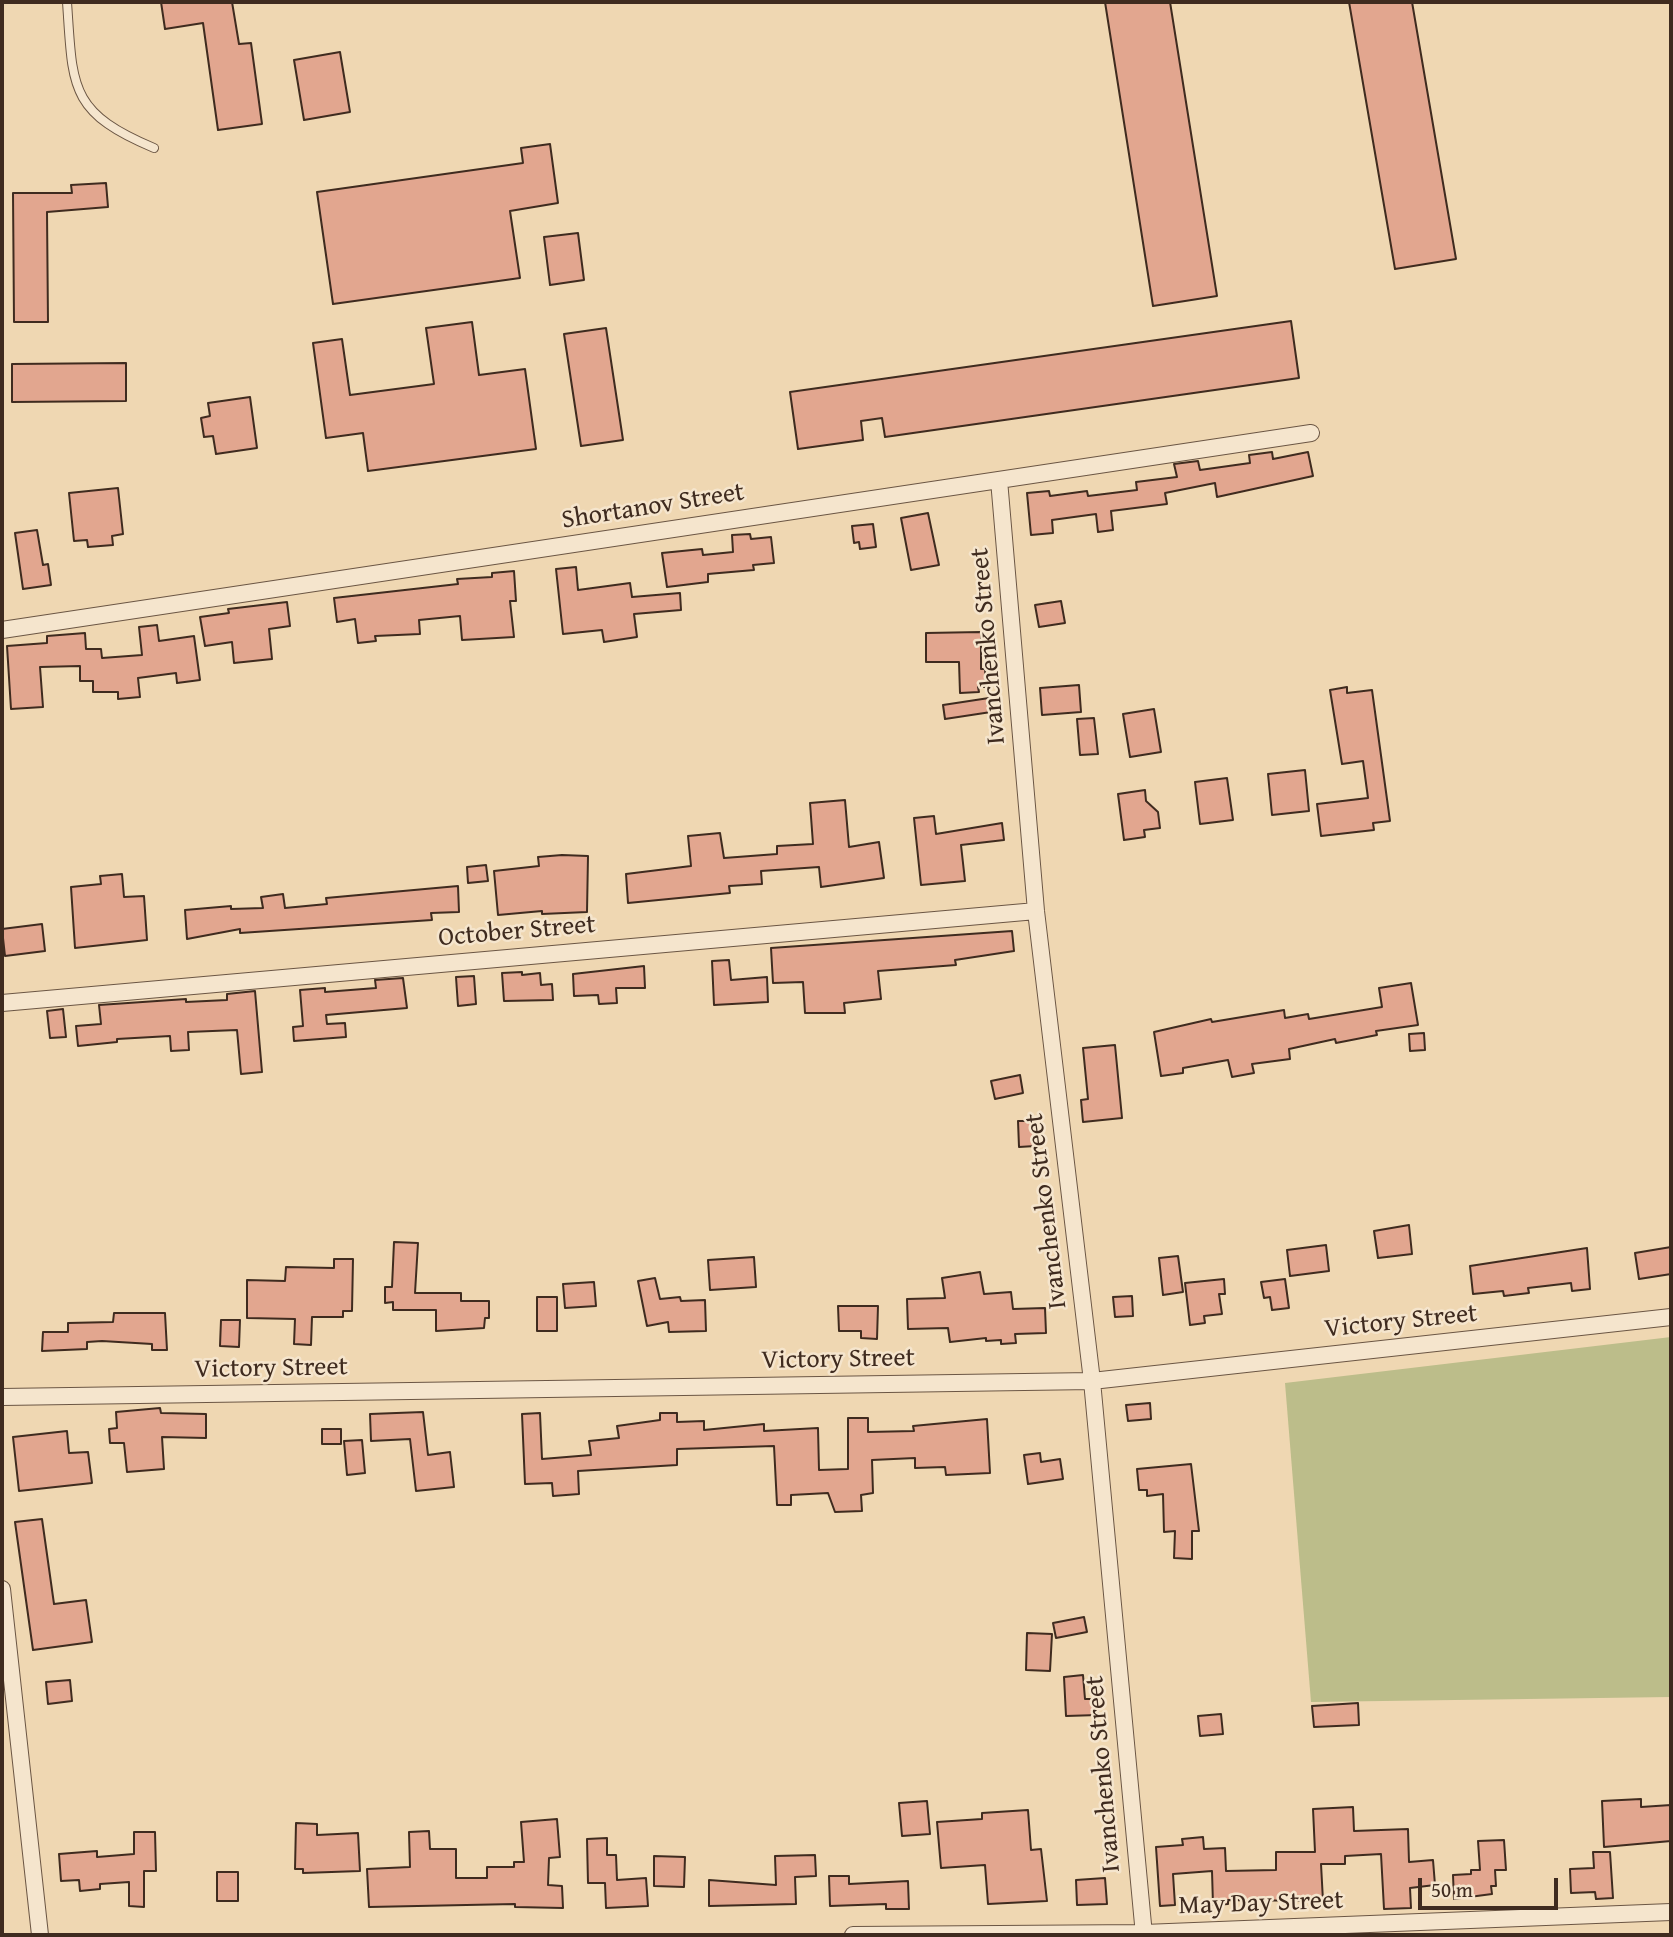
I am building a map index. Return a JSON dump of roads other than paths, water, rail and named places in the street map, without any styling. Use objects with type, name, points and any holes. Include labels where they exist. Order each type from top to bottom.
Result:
[{"type":"street","name":"Shortanov Street","points":[[2,630],[1311,433]]},
{"type":"street","name":"Ivanchenko Street","points":[[999,480],[1036,911],[1092,1381],[1144,1934]]},
{"type":"street","name":"October Street","points":[[2,1003],[1036,911]]},
{"type":"street","name":"Victory Street","points":[[2,1397],[1092,1381],[1671,1317]]},
{"type":"street","points":[[2,1589],[40,1935]]},
{"type":"street","name":"May Day Street","points":[[853,1935],[1144,1934],[1671,1912]]},
{"type":"lane","points":[[67,2],[72,71],[82,99],[124,135],[154,148]]}]
